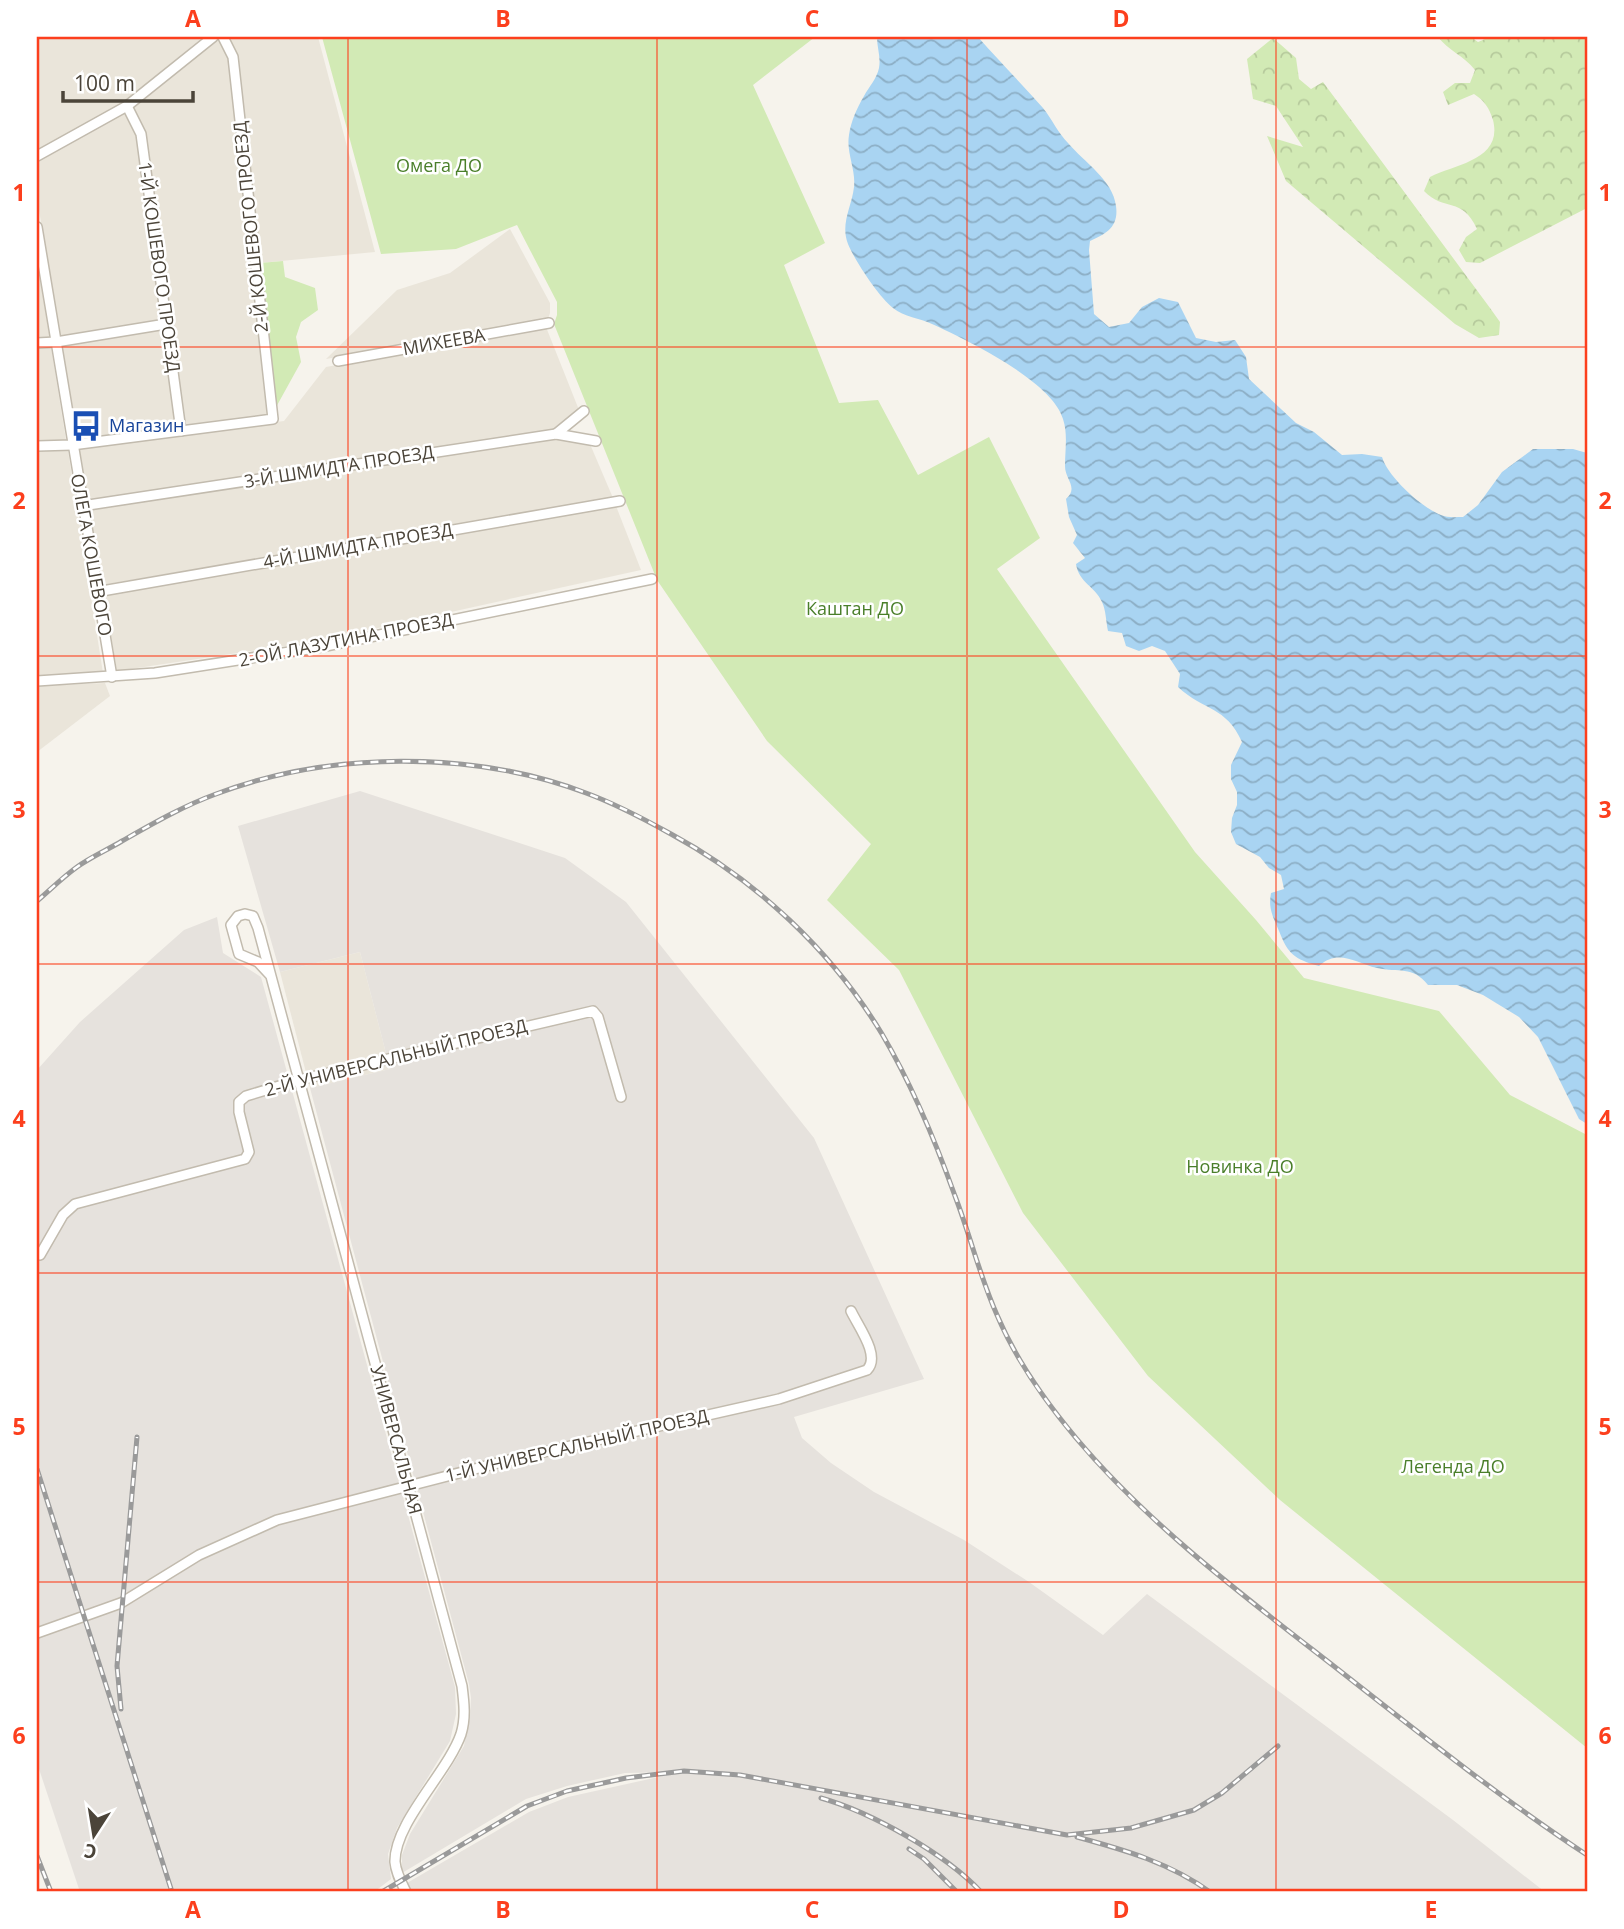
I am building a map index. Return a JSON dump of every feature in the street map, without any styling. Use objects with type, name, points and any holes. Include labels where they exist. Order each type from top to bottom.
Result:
[{"type":"street","points":[[37,156],[127,106],[212,37]]},
{"type":"street","name":"2-Й КОШЕВОГО ПРОЕЗД","points":[[181,431],[272,419],[233,57],[223,37]]},
{"type":"street","name":"1-Й КОШЕВОГО ПРОЕЗД","points":[[127,106],[141,134],[181,431]]},
{"type":"street","name":"ОЛЕГА КОШЕВОГО","points":[[37,227],[112,677]]},
{"type":"street","name":"МИХЕЕВА","points":[[338,361],[549,323]]},
{"type":"street","points":[[37,343],[166,324]]},
{"type":"street","points":[[556,433],[584,411]]},
{"type":"street","points":[[37,446],[72,445],[181,431]]},
{"type":"street","name":"3-Й ШМИДТА ПРОЕЗД","points":[[82,506],[556,433],[596,441]]},
{"type":"street","name":"4-Й ШМИДТА ПРОЕЗД","points":[[96,592],[620,501]]},
{"type":"street","name":"2-ОЙ ЛАЗУТИНА ПРОЕЗД","points":[[37,681],[155,673],[321,647],[652,579]]},
{"type":"street","name":"УНИВЕРСАЛЬНАЯ","points":[[271,976],[258,962],[239,954],[231,925],[237,916],[245,914],[255,918],[271,976],[462,1686],[464,1713],[457,1742],[399,1842],[395,1865],[406,1892]]},
{"type":"street","name":"2-Й УНИВЕРСАЛЬНЫЙ ПРОЕЗД","points":[[40,1255],[63,1215],[75,1204],[245,1159],[249,1152],[239,1102],[246,1096],[299,1080],[589,1011],[596,1013],[598,1017],[621,1097]]},
{"type":"street","name":"1-Й УНИВЕРСАЛЬНЫЙ ПРОЕЗД","points":[[37,1633],[121,1603],[198,1555],[277,1520],[513,1459],[779,1399],[867,1370],[871,1366],[872,1357],[851,1311]]},
{"type":"shaded area","points":[[37,37],[203,37],[124,102],[37,150]]},
{"type":"shaded area","points":[[229,37],[318,37],[375,252],[260,263],[238,55]]},
{"type":"shaded area","points":[[219,39],[228,56],[267,416],[185,427],[144,132],[132,108]]},
{"type":"shaded area","points":[[125,113],[137,134],[161,321],[59,337],[37,197],[37,162]]},
{"type":"shaded area","points":[[510,229],[550,303],[547,322],[326,359],[397,290],[450,273]]},
{"type":"shaded area","points":[[37,262],[50,339],[37,339]]},
{"type":"shaded area","points":[[546,327],[579,410],[555,430],[86,502],[78,448],[284,421],[326,367]]},
{"type":"shaded area","points":[[162,328],[177,428],[76,440],[61,345]]},
{"type":"shaded area","points":[[51,347],[66,440],[37,440],[37,348]]},
{"type":"shaded area","points":[[557,438],[590,444],[613,498],[101,585],[88,510]]},
{"type":"shaded area","points":[[37,451],[68,451],[103,673],[37,677]]},
{"type":"shaded area","points":[[616,506],[641,570],[319,641],[117,671],[104,595]]},
{"type":"shaded area","points":[[105,683],[110,696],[37,752],[37,686]]},
{"type":"shaded area","points":[[360,791],[565,858],[626,902],[814,1138],[924,1379],[794,1417],[802,1438],[831,1463],[874,1492],[964,1540],[1103,1635],[1147,1594],[1453,1820],[1545,1892],[412,1892],[407,1883],[529,1812],[568,1797],[681,1772],[625,1773],[567,1786],[526,1799],[402,1873],[402,1855],[410,1834],[464,1746],[471,1698],[310,1088],[390,1069],[360,952],[280,972],[238,826]]},
{"type":"shaded area","points":[[217,917],[223,953],[261,977],[455,1687],[456,1714],[450,1741],[397,1828],[388,1854],[391,1879],[374,1892],[80,1892],[37,1763],[37,1070],[80,1022],[184,930]]},
{"type":"shaded area","points":[[360,952],[390,1069],[310,1088],[280,972]]},
{"type":"green space","points":[[322,37],[815,37],[753,85],[825,243],[784,265],[839,403],[878,400],[918,475],[989,437],[1040,538],[997,569],[1195,852],[1304,978],[1439,1011],[1510,1095],[1587,1135],[1587,1748],[1280,1500],[1148,1376],[1023,1213],[899,970],[827,900],[871,844],[767,741],[657,580],[554,324],[557,302],[517,225],[456,249],[381,254]]},
{"type":"green space","points":[[1438,37],[1471,37],[1478,42],[1490,37],[1587,37],[1587,208],[1480,263],[1466,262],[1459,250],[1466,237],[1477,229],[1471,219],[1459,208],[1439,201],[1424,191],[1430,177],[1475,159],[1484,152],[1491,144],[1494,133],[1488,108],[1474,94],[1448,105],[1443,92],[1455,83],[1470,83],[1475,70]]},
{"type":"green space","points":[[1273,38],[1296,58],[1299,79],[1311,89],[1323,82],[1500,322],[1499,335],[1479,338],[1455,324],[1286,181],[1267,136],[1303,147],[1276,106],[1253,99],[1247,59]]},
{"type":"green space","points":[[283,261],[285,277],[315,288],[318,310],[301,322],[296,337],[301,362],[275,409],[260,263]]},
{"type":"water","points":[[877,37],[978,37],[1043,108],[1064,139],[1104,180],[1114,197],[1115,219],[1110,229],[1090,241],[1089,250],[1094,314],[1109,327],[1129,323],[1142,307],[1159,298],[1178,302],[1196,338],[1216,342],[1235,340],[1246,357],[1249,379],[1296,423],[1314,432],[1342,455],[1382,457],[1385,465],[1406,490],[1443,516],[1463,517],[1478,505],[1502,472],[1533,449],[1573,449],[1587,453],[1587,1124],[1579,1119],[1538,1037],[1519,1017],[1483,995],[1457,985],[1428,985],[1411,972],[1377,968],[1347,958],[1333,958],[1319,966],[1298,958],[1286,945],[1270,904],[1271,893],[1284,889],[1281,875],[1269,868],[1260,857],[1236,844],[1231,832],[1237,792],[1231,779],[1231,765],[1242,742],[1236,730],[1222,715],[1178,687],[1180,674],[1165,651],[1152,646],[1139,651],[1126,646],[1122,633],[1108,631],[1102,602],[1078,570],[1076,564],[1085,558],[1073,543],[1077,535],[1069,517],[1066,499],[1070,495],[1071,487],[1065,466],[1065,430],[1056,405],[1026,376],[986,351],[893,308],[868,278],[848,244],[845,229],[854,180],[849,135],[857,110],[878,72],[880,60]]},
{"type":"railway","points":[[37,901],[82,863],[192,804],[260,780],[353,763],[449,763],[542,779],[619,807],[702,852],[762,896],[816,946],[862,1003],[882,1034],[931,1134],[985,1286],[1005,1332],[1032,1380],[1076,1438],[1135,1501],[1233,1587],[1459,1764],[1587,1855]]},
{"type":"railway","points":[[121,1709],[117,1666],[137,1437]]},
{"type":"railway","points":[[37,1469],[172,1892]]},
{"type":"railway","points":[[382,1892],[527,1806],[567,1791],[626,1778],[684,1771],[740,1775],[1067,1835],[1131,1828],[1194,1810],[1222,1793],[1278,1746]]},
{"type":"railway","points":[[821,1798],[862,1813],[907,1836],[948,1863],[981,1892]]},
{"type":"railway","points":[[1077,1837],[1130,1852],[1163,1865],[1210,1892]]},
{"type":"railway","points":[[909,1849],[924,1859],[957,1892]]},
{"type":"railway","points":[[37,1856],[51,1892]]},
{"type":"place","name":"Магазин","points":[[86,426]]},
{"type":"park label","name":"Омега ДО","points":[[439,166]]},
{"type":"park label","name":"Каштан ДО","points":[[855,609]]},
{"type":"park label","name":"Новинка ДО","points":[[1240,1167]]},
{"type":"park label","name":"Легенда ДО","points":[[1453,1467]]}]
